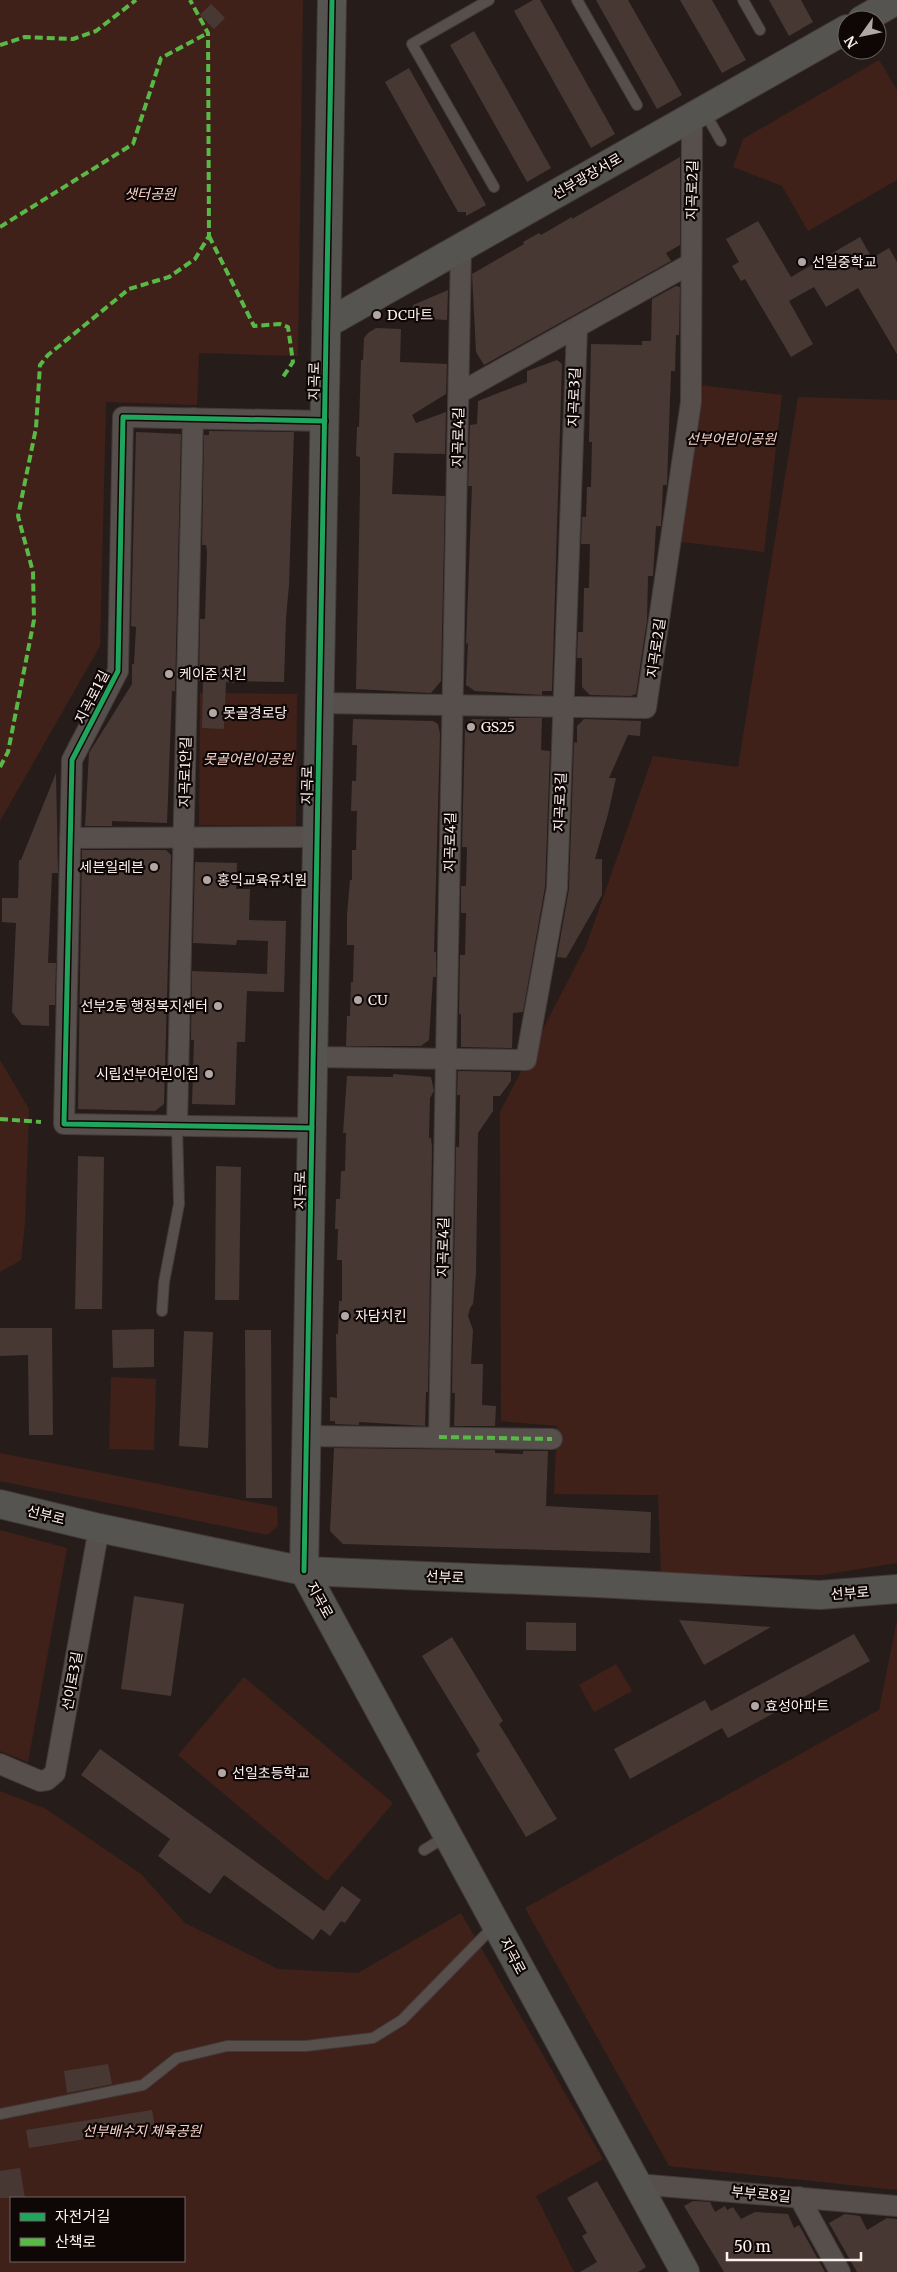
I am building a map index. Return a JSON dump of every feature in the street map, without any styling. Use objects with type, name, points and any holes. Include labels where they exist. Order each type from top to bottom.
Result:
[{"type":"street","name":"지곡로","points":[[332,0],[304,1571],[685,2272]]},
{"type":"street","points":[[880,10],[897,0]]},
{"type":"street","name":"선부광장서로","points":[[326,324],[837,35]]},
{"type":"street","name":"지곡로2길","points":[[320,703],[646,708],[691,402],[690,264],[698,113]]},
{"type":"street","name":"지곡로4길","points":[[439,1437],[461,248]]},
{"type":"street","points":[[458,394],[690,264]]},
{"type":"street","name":"지곡로3길","points":[[313,1057],[526,1060],[557,888],[577,328]]},
{"type":"street","name":"지곡로1길","points":[[176,1126],[64,1124],[72,760],[118,671],[123,417],[325,421]]},
{"type":"street","name":"지곡로1안길","points":[[176,1126],[193,418]]},
{"type":"street","points":[[70,838],[317,837]]},
{"type":"street","points":[[176,1126],[312,1128]]},
{"type":"street","points":[[306,1436],[552,1438]]},
{"type":"street","name":"선부로","points":[[0,1504],[99,1528],[304,1571],[598,1582],[820,1595],[897,1590]]},
{"type":"street","name":"선이로3길","points":[[0,1764],[40,1780],[47,1780],[55,1773],[68,1729],[99,1528]]},
{"type":"street","name":"부부로8길","points":[[637,2184],[799,2197],[840,2272]]},
{"type":"street","points":[[799,2197],[897,2206]]},
{"type":"lane","points":[[489,0],[412,44],[494,187]]},
{"type":"lane","points":[[577,0],[637,105]]},
{"type":"lane","points":[[743,0],[760,30]]},
{"type":"lane","points":[[698,113],[721,141]]},
{"type":"lane","points":[[162,1311],[164,1282],[179,1204],[176,1126]]},
{"type":"lane","points":[[424,1850],[448,1836]]},
{"type":"lane","points":[[0,2114],[143,2085],[177,2058],[227,2046],[306,2046],[373,2038],[402,2020],[496,1924]]},
{"type":"green space","name":"샛터공원","points":[[0,0],[303,0],[298,356],[199,353],[197,405],[106,402],[100,646],[0,821]]},
{"type":"green space","points":[[879,60],[897,90],[897,180],[808,231],[782,186],[733,167],[743,139]]},
{"type":"green space","name":"선부어린이공원","points":[[691,384],[782,395],[764,552],[674,541]]},
{"type":"green space","points":[[798,397],[897,400],[897,1563],[822,1575],[661,1575],[658,1495],[554,1494],[557,1426],[501,1421],[500,1112],[586,946],[653,756],[738,767]]},
{"type":"green space","name":"못골어린이공원","points":[[200,693],[297,694],[296,826],[199,825]]},
{"type":"green space","points":[[0,1060],[29,1109],[25,1223],[21,1260],[0,1272]]},
{"type":"green space","points":[[111,1377],[156,1379],[154,1450],[109,1449]]},
{"type":"green space","points":[[0,1453],[277,1507],[278,1526],[267,1535],[0,1481]]},
{"type":"green space","points":[[0,1530],[67,1548],[28,1762],[0,1751]]},
{"type":"green space","points":[[897,1620],[897,2190],[669,2166],[525,1908],[879,1710]]},
{"type":"green space","points":[[616,1664],[632,1691],[594,1712],[579,1685]]},
{"type":"green space","points":[[244,1677],[393,1803],[327,1881],[178,1755]]},
{"type":"green space","name":"선부배수지 체육공원","points":[[0,1791],[46,1809],[141,1874],[185,1923],[278,1969],[358,1973],[461,1913],[603,2159],[536,2196],[574,2272],[0,2272]]},
{"type":"building","points":[[533,0],[540,0],[615,134],[591,148],[514,11]]},
{"type":"building","points":[[596,0],[628,0],[682,95],[657,109]]},
{"type":"building","points":[[680,0],[712,0],[746,60],[722,73]]},
{"type":"building","points":[[769,0],[801,0],[813,22],[789,36]]},
{"type":"building","points":[[211,4],[225,18],[214,29],[200,15]]},
{"type":"building","points":[[474,31],[551,168],[527,182],[450,45]]},
{"type":"building","points":[[409,68],[486,205],[466,216],[466,212],[458,212],[385,82]]},
{"type":"building","points":[[680,157],[680,245],[666,253],[671,261],[484,365],[476,352],[472,274],[524,244],[523,242],[539,233],[541,235],[572,217],[572,219]]},
{"type":"building","points":[[758,221],[791,277],[860,237],[872,258],[889,248],[897,262],[897,354],[858,288],[826,307],[814,287],[789,301],[813,344],[791,357],[745,279],[741,281],[732,266],[739,262],[726,239]]},
{"type":"building","points":[[676,286],[680,287],[679,335],[676,335],[675,371],[671,371],[667,485],[663,485],[661,526],[656,526],[653,576],[648,576],[647,620],[636,694],[631,696],[590,695],[582,687],[582,658],[577,658],[578,632],[583,632],[584,588],[589,588],[590,544],[581,544],[582,517],[586,517],[587,487],[591,487],[592,442],[589,442],[591,344],[642,345],[642,341],[651,341],[652,299]]},
{"type":"building","points":[[448,290],[447,320],[414,318],[413,305]]},
{"type":"building","points":[[376,328],[401,329],[400,362],[447,364],[446,394],[412,415],[416,423],[446,412],[445,454],[394,453],[392,494],[445,496],[441,681],[431,693],[356,689],[360,490],[360,457],[356,456],[357,427],[359,427],[361,360],[363,360],[364,338]]},
{"type":"building","points":[[557,360],[562,364],[552,691],[542,691],[542,695],[475,691],[466,685],[472,486],[468,486],[470,425],[477,424],[478,401],[527,382],[527,371]]},
{"type":"building","points":[[209,431],[294,432],[284,682],[226,682],[224,729],[202,728],[203,681],[199,681],[200,619],[205,619],[207,552],[206,545],[202,545],[204,435],[209,435]]},
{"type":"building","points":[[136,432],[181,434],[175,691],[172,691],[167,823],[112,821],[112,826],[85,826],[89,753],[132,684],[136,627],[131,626]]},
{"type":"building","points":[[509,718],[542,718],[541,750],[550,751],[545,887],[523,1012],[513,1013],[512,1048],[461,1047],[461,1014],[459,1014],[460,955],[465,955],[466,913],[461,913],[461,886],[466,886],[467,847],[462,847],[465,727],[472,719],[509,720]]},
{"type":"building","points":[[353,719],[433,721],[438,724],[440,734],[434,952],[436,952],[436,977],[433,977],[429,1040],[421,1046],[346,1046],[347,1016],[350,1016],[351,982],[353,982],[354,945],[347,945],[347,915],[350,880],[352,880],[352,850],[356,850],[357,811],[351,811],[352,781],[356,781],[357,745],[352,745]]},
{"type":"building","points":[[584,719],[641,721],[640,736],[628,735],[609,778],[616,778],[595,859],[602,859],[602,895],[566,958],[557,957],[569,889],[574,742],[577,743],[577,726]]},
{"type":"building","points":[[56,773],[58,873],[52,873],[48,963],[56,963],[55,1005],[49,1005],[49,1026],[22,1025],[12,1012],[16,923],[2,922],[2,898],[18,898],[19,860],[21,860]]},
{"type":"building","points":[[82,850],[166,850],[171,855],[164,1104],[155,1111],[78,1109]]},
{"type":"building","points":[[195,862],[237,863],[236,889],[250,889],[249,920],[286,921],[284,992],[247,991],[245,1042],[237,1042],[235,1105],[192,1104],[194,1040],[191,1040],[192,971],[267,974],[268,941],[237,940],[236,945],[193,943]]},
{"type":"building","points":[[458,1071],[511,1072],[511,1081],[500,1096],[493,1096],[493,1111],[478,1133],[476,1274],[473,1304],[468,1316],[473,1330],[471,1364],[483,1364],[482,1405],[496,1406],[495,1426],[454,1426],[455,1393],[452,1393],[456,1147],[459,1147],[460,1095],[457,1095]]},
{"type":"building","points":[[393,1074],[431,1077],[434,1091],[430,1098],[429,1138],[431,1138],[432,1147],[428,1392],[426,1392],[425,1426],[359,1422],[359,1425],[335,1424],[335,1421],[330,1421],[330,1397],[337,1398],[336,1334],[338,1334],[339,1301],[342,1301],[342,1260],[337,1260],[338,1229],[335,1229],[336,1199],[340,1199],[341,1171],[345,1171],[346,1133],[343,1133],[347,1076],[393,1077]]},
{"type":"building","points":[[78,1156],[104,1157],[102,1309],[75,1309]]},
{"type":"building","points":[[216,1166],[241,1167],[239,1300],[215,1300]]},
{"type":"building","points":[[0,1328],[52,1328],[53,1435],[29,1435],[28,1355],[0,1356]]},
{"type":"building","points":[[154,1329],[154,1367],[113,1368],[112,1330]]},
{"type":"building","points":[[245,1330],[271,1330],[272,1498],[246,1498]]},
{"type":"building","points":[[184,1331],[213,1332],[208,1448],[179,1446]]},
{"type":"building","points":[[334,1448],[495,1450],[495,1453],[523,1454],[523,1451],[548,1451],[546,1506],[651,1512],[650,1553],[343,1544],[330,1531]]},
{"type":"building","points":[[134,1596],[184,1604],[171,1696],[121,1689]]},
{"type":"building","points":[[679,1620],[771,1627],[704,1665]]},
{"type":"building","points":[[526,1622],[576,1623],[576,1651],[526,1650]]},
{"type":"building","name":"효성아파트","points":[[854,1634],[870,1661],[728,1738],[722,1728],[630,1779],[614,1749],[705,1700],[711,1711]]},
{"type":"building","points":[[452,1637],[503,1721],[499,1724],[557,1819],[526,1837],[476,1754],[480,1751],[422,1656]]},
{"type":"building","points":[[100,1749],[324,1911],[342,1886],[361,1900],[345,1923],[341,1921],[330,1936],[321,1929],[313,1940],[224,1875],[210,1894],[158,1856],[170,1839],[81,1775]]},
{"type":"building","points":[[108,2064],[112,2084],[67,2093],[64,2071]]},
{"type":"building","points":[[152,2110],[155,2128],[29,2148],[26,2130]]},
{"type":"building","points":[[20,2168],[25,2197],[0,2198],[0,2171]]},
{"type":"building","points":[[597,2181],[646,2267],[638,2272],[580,2272],[597,2262],[582,2236],[587,2233],[567,2198]]},
{"type":"building","points":[[693,2201],[710,2202],[715,2212],[725,2206],[727,2210],[733,2207],[741,2219],[755,2212],[788,2214],[794,2228],[799,2225],[825,2272],[724,2272],[684,2206]]},
{"type":"building","points":[[845,2214],[860,2216],[867,2230],[887,2218],[897,2219],[897,2272],[857,2272],[829,2223]]},
{"type":"marked path","points":[[0,45],[25,37],[73,39],[96,31],[136,0]]},
{"type":"marked path","points":[[0,767],[8,752],[34,620],[33,572],[18,516],[36,428],[40,365],[48,355],[129,289],[169,277],[195,259],[209,236],[208,33],[190,0]]},
{"type":"marked path","points":[[0,227],[133,144],[161,58],[208,33]]},
{"type":"marked path","points":[[209,236],[254,326],[280,324],[288,327],[293,362],[283,377]]},
{"type":"marked path","points":[[0,1119],[41,1122]]},
{"type":"marked path","points":[[439,1437],[552,1439]]},
{"type":"cycle path","points":[[304,1571],[332,0]]},
{"type":"cycle path","points":[[312,1128],[64,1124],[72,760],[118,671],[123,417],[325,421]]},
{"type":"place","name":"선일중학교","points":[[802,262]]},
{"type":"place","name":"DC마트","points":[[377,315]]},
{"type":"place","name":"케이준 치킨","points":[[169,674]]},
{"type":"place","name":"못골경로당","points":[[213,713]]},
{"type":"place","name":"GS25","points":[[471,727]]},
{"type":"place","name":"세븐일레븐","points":[[154,867]]},
{"type":"place","name":"홍익교육유치원","points":[[207,880]]},
{"type":"place","name":"CU","points":[[358,1000]]},
{"type":"place","name":"선부2동 행정복지센터","points":[[218,1006]]},
{"type":"place","name":"시립선부어린이집","points":[[209,1074]]},
{"type":"place","name":"자담치킨","points":[[345,1316]]},
{"type":"place","name":"효성아파트","points":[[755,1706]]},
{"type":"place","name":"선일초등학교","points":[[222,1773]]}]
